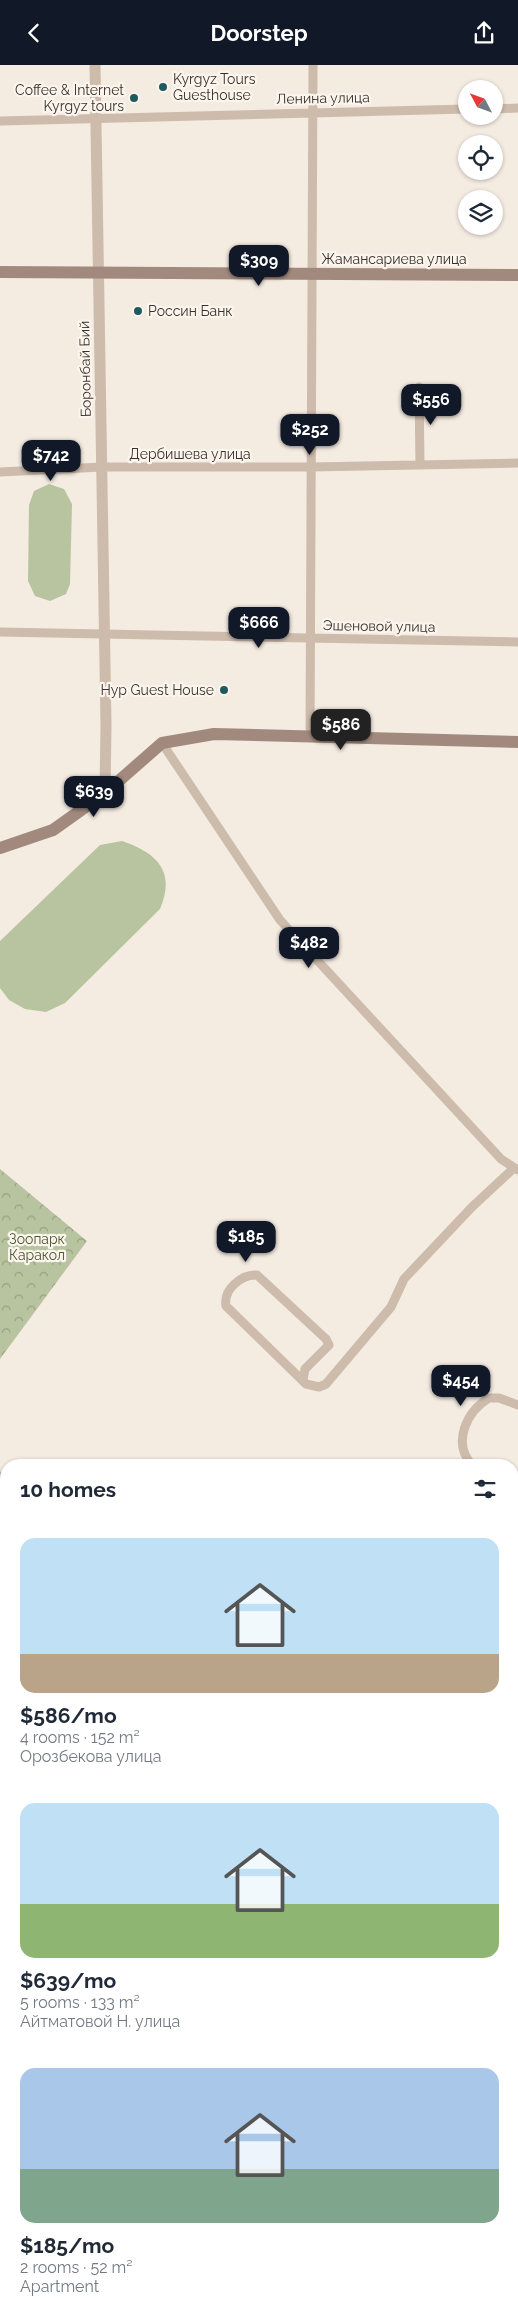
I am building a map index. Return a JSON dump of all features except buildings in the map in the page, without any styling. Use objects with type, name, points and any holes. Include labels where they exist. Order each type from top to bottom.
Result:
[{"type":"main road","name":"Жамансариева улица","points":[[0,272],[518,275]]},
{"type":"main road","points":[[0,847],[53,830],[105,793],[162,743],[214,734],[518,742]]},
{"type":"street","name":"Боронбай Бий","points":[[95,65],[106,725],[105,793]]},
{"type":"street","points":[[310,737],[313,65]]},
{"type":"street","name":"Ленина улица","points":[[0,121],[458,109]]},
{"type":"street","points":[[503,109],[518,109]]},
{"type":"street","points":[[419,387],[420,465]]},
{"type":"street","name":"Дербишева улица","points":[[0,472],[102,467],[311,467],[518,463]]},
{"type":"street","name":"Эшеновой улица","points":[[0,632],[518,642]]},
{"type":"street","points":[[162,743],[280,920],[501,1159],[516,1169],[472,1207],[404,1279],[391,1307],[326,1384],[312,1387],[303,1380],[226,1306],[227,1293],[243,1277],[257,1275],[328,1342],[325,1350],[305,1369],[303,1380]]},
{"type":"street","points":[[467,1459],[462,1445],[465,1425],[471,1413],[489,1398],[499,1398],[518,1405]]},
{"type":"green space","points":[[49,484],[64,489],[72,504],[70,584],[66,594],[50,601],[35,596],[28,581],[29,505],[34,491]]},
{"type":"green space","points":[[122,841],[145,851],[160,865],[166,884],[160,909],[65,1003],[46,1012],[25,1009],[9,1000],[0,988],[0,941],[100,845]]},
{"type":"green space","name":"Зоопарк Каракол","points":[[0,1169],[87,1241],[0,1359]]},
{"type":"place","name":"Kyrgyz Tours Guesthouse","points":[[163,87]]},
{"type":"place","name":"Coffee & Internet Kyrgyz tours","points":[[134,98]]},
{"type":"place","name":"Россин Банк","points":[[138,311]]},
{"type":"place","name":"Нур Guest House","points":[[224,690]]}]
